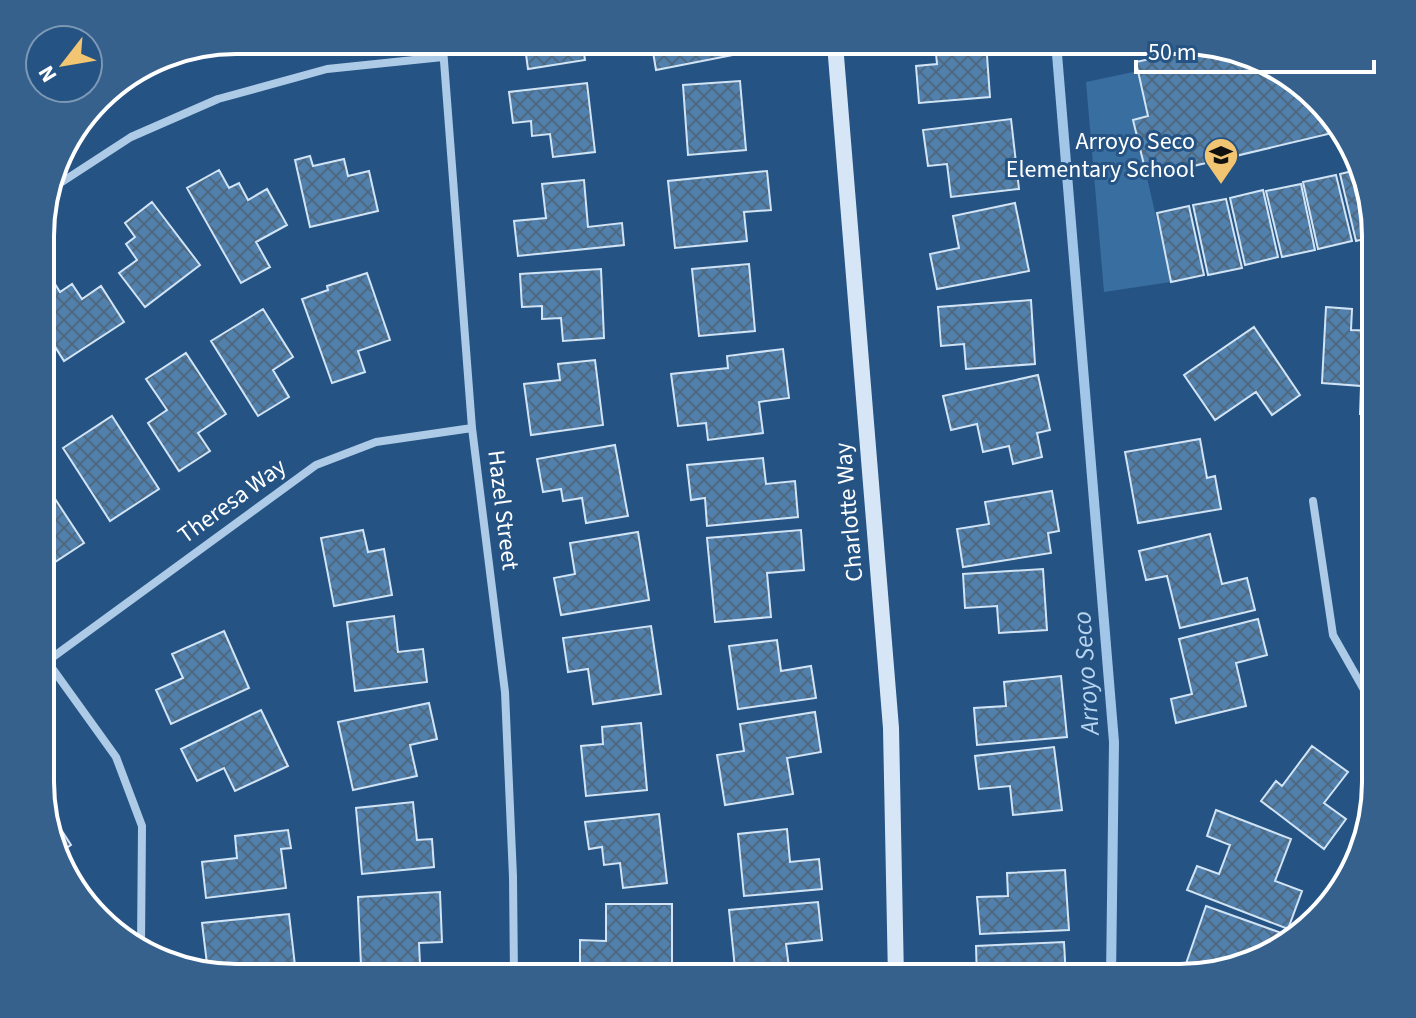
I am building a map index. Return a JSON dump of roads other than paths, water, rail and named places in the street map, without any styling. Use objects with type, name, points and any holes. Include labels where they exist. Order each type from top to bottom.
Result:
[{"type":"street","points":[[62,182],[131,137],[218,99],[327,69],[429,54]]},
{"type":"street","name":"Hazel Street","points":[[443,54],[472,428],[505,692],[514,964]]},
{"type":"street","name":"Charlotte Way","points":[[836,54],[891,728],[896,964]]},
{"type":"street","name":"Theresa Way","points":[[54,656],[316,465],[376,442],[472,428]]},
{"type":"street","points":[[1313,501],[1333,635],[1362,686]]},
{"type":"street","points":[[54,676],[116,757],[142,826],[141,937]]},
{"type":"waterway","name":"Arroyo Seco","points":[[1057,54],[1114,742],[1111,964]]},
{"type":"place","name":"Arroyo Seco Elementary School","points":[[1221,186]]}]
